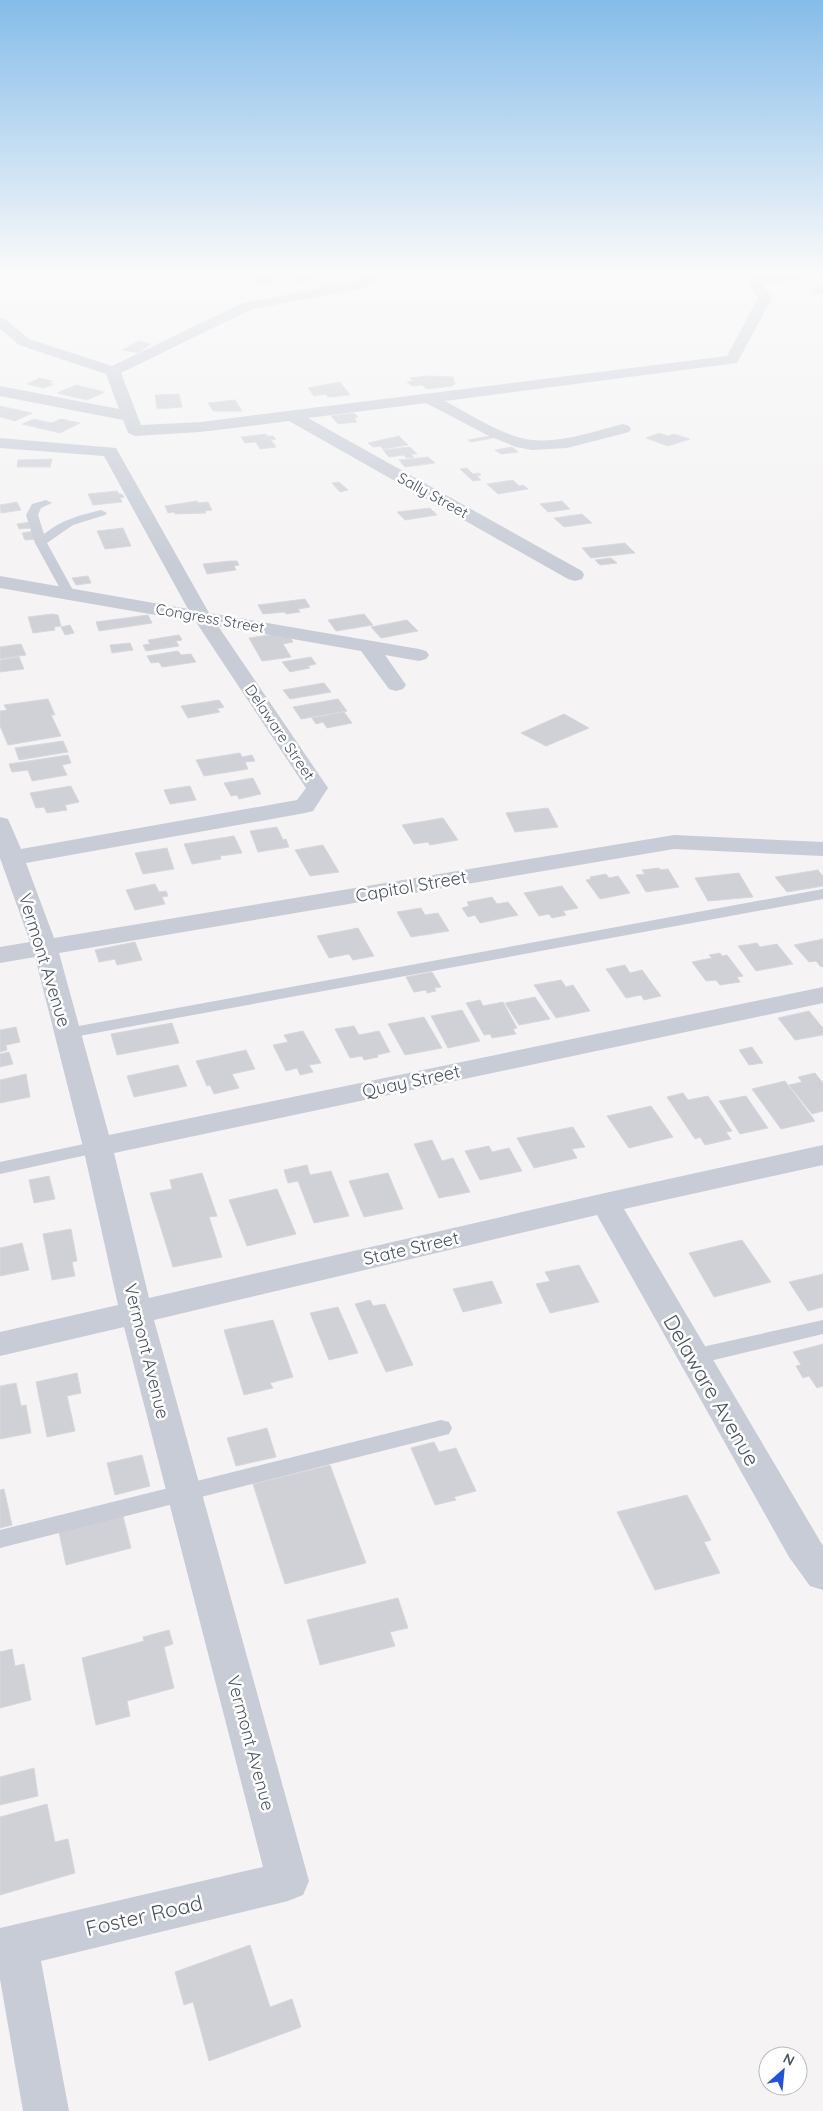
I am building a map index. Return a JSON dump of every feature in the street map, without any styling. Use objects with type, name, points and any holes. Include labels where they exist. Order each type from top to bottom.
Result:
[{"type":"street","points":[[106,369],[114,371],[119,369]]},
{"type":"street","points":[[0,391],[132,423],[201,427],[664,369]]},
{"type":"street","points":[[0,443],[110,452],[138,438],[114,371]]},
{"type":"street","points":[[427,398],[506,437],[531,446],[565,443],[623,429]]},
{"type":"street","name":"Sally Street","points":[[290,415],[575,575]]},
{"type":"street","name":"Delaware Street","points":[[12,858],[305,806],[317,788],[202,617],[110,452]]},
{"type":"street","name":"Congress Street","points":[[0,582],[419,655]]},
{"type":"street","points":[[367,645],[396,686]]},
{"type":"street","name":"Vermont Avenue","points":[[0,824],[45,948],[98,1147],[136,1312],[288,1881]]},
{"type":"street","name":"Capitol Street","points":[[0,955],[674,842],[823,849]]},
{"type":"street","name":"Quay Street","points":[[98,1147],[823,996]]},
{"type":"street","name":"State Street","points":[[0,1344],[605,1203],[823,1155]]},
{"type":"street","name":"Delaware Avenue","points":[[605,1203],[802,1546],[823,1575]]},
{"type":"street","name":"Foster Road","points":[[8,1947],[288,1881]]},
{"type":"street","points":[[8,1947],[46,2111]]},
{"type":"lane","points":[[46,503],[36,506],[32,514],[41,542],[69,594]]},
{"type":"lane","points":[[41,542],[57,527],[67,522],[101,513]]},
{"type":"lane","points":[[68,1033],[823,894]]},
{"type":"lane","name":"Quay Street","points":[[0,1168],[98,1147]]},
{"type":"lane","points":[[693,1357],[823,1326]]},
{"type":"lane","points":[[0,1539],[440,1428]]},
{"type":"building","points":[[428,376],[453,377],[455,384],[427,389],[422,385],[412,386],[407,382],[413,381],[410,378]]},
{"type":"building","points":[[40,378],[52,381],[49,383],[54,384],[44,388],[27,384]]},
{"type":"building","points":[[340,382],[350,395],[328,397],[326,394],[314,396],[308,388]]},
{"type":"building","points":[[76,385],[105,392],[87,400],[57,393]]},
{"type":"building","points":[[179,394],[182,407],[157,409],[155,395]]},
{"type":"building","points":[[235,400],[242,411],[213,411],[208,403]]},
{"type":"building","points":[[0,406],[32,413],[15,421],[0,417]]},
{"type":"building","points":[[354,413],[358,417],[354,418],[357,422],[338,424],[331,416]]},
{"type":"building","points":[[34,419],[52,423],[61,419],[80,423],[60,433],[22,424]]},
{"type":"building","points":[[659,433],[668,436],[674,434],[690,439],[668,446],[646,438]]},
{"type":"building","points":[[266,434],[276,439],[271,440],[276,447],[260,449],[256,442],[245,443],[241,437]]},
{"type":"building","points":[[399,436],[408,445],[383,449],[381,446],[373,447],[368,443]]},
{"type":"building","points":[[490,436],[493,438],[471,442],[468,440]]},
{"type":"building","points":[[410,447],[417,454],[411,454],[414,457],[406,458],[404,455],[389,457],[383,450]]},
{"type":"building","points":[[512,447],[518,452],[501,454],[495,450]]},
{"type":"building","points":[[428,457],[435,463],[405,467],[399,460]]},
{"type":"building","points":[[52,459],[50,467],[17,467],[18,460]]},
{"type":"building","points":[[467,468],[473,474],[479,473],[481,475],[477,476],[481,480],[473,481],[460,469]]},
{"type":"building","points":[[513,480],[519,486],[523,485],[528,489],[498,494],[487,484]]},
{"type":"building","points":[[339,482],[348,490],[340,492],[332,483]]},
{"type":"building","points":[[117,491],[124,497],[120,498],[122,502],[93,505],[88,494]]},
{"type":"building","points":[[197,501],[198,503],[208,502],[212,510],[205,511],[206,513],[175,514],[174,512],[168,513],[165,506]]},
{"type":"building","points":[[562,501],[570,509],[548,512],[540,504]]},
{"type":"building","points":[[17,502],[21,510],[1,513],[0,505]]},
{"type":"building","points":[[430,508],[437,515],[405,520],[397,512]]},
{"type":"building","points":[[582,514],[592,523],[564,527],[554,518]]},
{"type":"building","points":[[30,522],[32,528],[19,529],[17,524]]},
{"type":"building","points":[[123,528],[131,546],[105,549],[97,531]]},
{"type":"building","points":[[34,531],[38,539],[25,540],[22,533]]},
{"type":"building","points":[[625,543],[635,553],[591,558],[582,548]]},
{"type":"building","points":[[611,558],[617,563],[600,565],[595,560]]},
{"type":"building","points":[[237,561],[239,565],[234,566],[236,570],[207,574],[203,564]]},
{"type":"building","points":[[88,576],[91,583],[76,585],[72,578]]},
{"type":"building","points":[[305,599],[310,607],[298,609],[300,612],[286,614],[285,612],[263,614],[258,605]]},
{"type":"building","points":[[364,614],[373,625],[336,631],[328,620]]},
{"type":"building","points":[[58,615],[61,626],[54,627],[55,630],[33,633],[28,617]]},
{"type":"building","points":[[148,615],[152,623],[99,631],[96,622]]},
{"type":"building","points":[[407,620],[418,631],[381,638],[371,627]]},
{"type":"building","points":[[70,625],[74,633],[65,635],[61,627]]},
{"type":"building","points":[[277,634],[279,637],[289,636],[293,642],[283,644],[291,657],[262,661],[249,638]]},
{"type":"building","points":[[179,635],[182,640],[176,641],[179,646],[146,651],[143,645],[150,644],[148,640]]},
{"type":"building","points":[[130,643],[133,650],[112,653],[110,645]]},
{"type":"building","points":[[21,644],[26,655],[0,659],[0,647]]},
{"type":"building","points":[[178,651],[181,655],[191,654],[196,662],[162,667],[159,662],[151,663],[147,656]]},
{"type":"building","points":[[19,657],[24,669],[0,672],[0,660]]},
{"type":"building","points":[[311,657],[316,664],[308,666],[310,668],[290,672],[282,662]]},
{"type":"building","points":[[324,683],[331,692],[290,699],[283,690]]},
{"type":"building","points":[[48,699],[55,715],[51,715],[61,736],[8,745],[0,726],[0,711],[7,710],[4,705]]},
{"type":"building","points":[[338,699],[347,711],[301,719],[293,707]]},
{"type":"building","points":[[219,700],[224,707],[217,709],[220,712],[188,718],[181,706]]},
{"type":"building","points":[[344,712],[352,723],[327,728],[323,722],[316,724],[312,718]]},
{"type":"building","points":[[564,714],[589,728],[546,746],[521,733]]},
{"type":"building","points":[[63,741],[68,752],[19,760],[15,748]]},
{"type":"building","points":[[240,753],[242,757],[252,755],[255,761],[245,762],[248,769],[204,776],[196,760]]},
{"type":"building","points":[[68,755],[71,763],[62,765],[67,775],[32,781],[28,770],[12,772],[9,764]]},
{"type":"building","points":[[253,778],[261,794],[239,799],[237,795],[231,796],[224,783]]},
{"type":"building","points":[[71,786],[79,802],[65,805],[67,810],[47,813],[44,807],[36,808],[30,793]]},
{"type":"building","points":[[190,786],[196,800],[170,804],[164,790]]},
{"type":"building","points":[[548,808],[558,827],[515,832],[506,813]]},
{"type":"building","points":[[443,818],[458,840],[430,845],[428,842],[414,844],[402,825]]},
{"type":"building","points":[[277,827],[283,840],[286,839],[289,847],[258,852],[250,831]]},
{"type":"building","points":[[234,836],[242,853],[220,856],[221,859],[192,864],[184,844]]},
{"type":"building","points":[[323,845],[339,872],[310,876],[295,850]]},
{"type":"building","points":[[167,848],[174,869],[143,874],[135,853]]},
{"type":"building","points":[[659,868],[660,870],[668,869],[679,887],[646,892],[636,875],[645,874],[642,870]]},
{"type":"building","points":[[818,870],[823,876],[823,886],[787,892],[775,877]]},
{"type":"building","points":[[739,873],[753,897],[708,901],[695,878]]},
{"type":"building","points":[[606,874],[609,878],[618,876],[630,893],[600,899],[586,880],[591,879],[590,877]]},
{"type":"building","points":[[155,884],[159,892],[166,891],[168,896],[162,897],[165,904],[135,910],[126,890]]},
{"type":"building","points":[[562,886],[578,908],[563,911],[566,915],[552,918],[549,914],[539,916],[524,893]]},
{"type":"building","points":[[492,897],[497,904],[508,902],[518,915],[480,923],[475,915],[468,917],[462,908],[469,906],[467,902]]},
{"type":"building","points":[[421,908],[425,915],[438,913],[449,931],[411,937],[397,912]]},
{"type":"building","points":[[358,928],[374,956],[353,960],[349,954],[329,958],[317,936]]},
{"type":"building","points":[[823,939],[823,966],[821,967],[816,961],[809,962],[794,945]]},
{"type":"building","points":[[135,942],[142,960],[117,965],[115,959],[99,962],[95,950]]},
{"type":"building","points":[[757,943],[760,947],[777,944],[793,964],[756,971],[738,946]]},
{"type":"building","points":[[720,953],[722,956],[727,955],[743,976],[737,977],[740,982],[720,985],[716,980],[706,981],[692,962],[712,958],[709,955]]},
{"type":"building","points":[[625,965],[630,973],[642,970],[661,996],[644,1000],[641,995],[626,998],[606,969]]},
{"type":"building","points":[[432,972],[441,987],[434,988],[436,991],[427,993],[426,990],[414,992],[406,977]]},
{"type":"building","points":[[561,980],[566,987],[573,985],[590,1011],[556,1018],[534,985]]},
{"type":"building","points":[[535,997],[550,1019],[519,1025],[505,1003]]},
{"type":"building","points":[[480,1000],[483,1006],[503,1002],[517,1028],[513,1029],[516,1034],[492,1038],[490,1034],[484,1035],[466,1003]]},
{"type":"building","points":[[462,1010],[480,1041],[448,1048],[431,1016]]},
{"type":"building","points":[[809,1011],[823,1028],[823,1035],[795,1040],[778,1018]]},
{"type":"building","points":[[424,1017],[442,1048],[405,1055],[388,1024]]},
{"type":"building","points":[[172,1023],[179,1043],[117,1055],[111,1034]]},
{"type":"building","points":[[354,1026],[359,1035],[379,1031],[390,1052],[364,1060],[362,1056],[350,1058],[335,1029]]},
{"type":"building","points":[[16,1027],[20,1042],[6,1045],[7,1050],[0,1052],[0,1030]]},
{"type":"building","points":[[303,1031],[321,1063],[309,1065],[313,1072],[300,1075],[297,1068],[286,1071],[273,1045],[288,1042],[284,1035]]},
{"type":"building","points":[[752,1047],[763,1063],[749,1065],[739,1050]]},
{"type":"building","points":[[246,1050],[255,1069],[232,1074],[239,1088],[214,1094],[210,1085],[207,1086],[196,1061]]},
{"type":"building","points":[[9,1052],[13,1064],[0,1067],[0,1054]]},
{"type":"building","points":[[178,1065],[187,1086],[134,1097],[127,1076]]},
{"type":"building","points":[[815,1073],[823,1083],[823,1111],[812,1114],[789,1085],[802,1082],[798,1077]]},
{"type":"building","points":[[26,1074],[30,1097],[0,1103],[0,1080]]},
{"type":"building","points":[[785,1081],[815,1121],[781,1129],[752,1089]]},
{"type":"building","points":[[683,1093],[688,1100],[708,1096],[732,1131],[726,1132],[731,1139],[705,1145],[700,1137],[695,1139],[667,1097]]},
{"type":"building","points":[[746,1096],[768,1128],[740,1134],[719,1101]]},
{"type":"building","points":[[651,1106],[673,1137],[629,1148],[607,1116]]},
{"type":"building","points":[[573,1127],[585,1147],[572,1149],[577,1158],[534,1168],[517,1138]]},
{"type":"building","points":[[432,1140],[442,1161],[453,1158],[470,1192],[439,1198],[414,1144]]},
{"type":"building","points":[[489,1146],[492,1152],[509,1148],[522,1171],[480,1180],[465,1151]]},
{"type":"building","points":[[307,1165],[310,1175],[331,1171],[349,1216],[314,1223],[298,1181],[288,1183],[284,1170]]},
{"type":"building","points":[[202,1173],[217,1216],[209,1217],[222,1257],[173,1267],[150,1193],[172,1189],[170,1180]]},
{"type":"building","points":[[388,1173],[403,1209],[364,1217],[349,1181]]},
{"type":"building","points":[[49,1176],[55,1199],[34,1203],[29,1180]]},
{"type":"building","points":[[277,1189],[296,1234],[247,1246],[229,1200]]},
{"type":"building","points":[[71,1229],[77,1261],[72,1262],[75,1276],[52,1280],[43,1234]]},
{"type":"building","points":[[742,1240],[771,1282],[714,1297],[689,1253]]},
{"type":"building","points":[[22,1243],[29,1270],[0,1276],[0,1248]]},
{"type":"building","points":[[579,1265],[599,1302],[550,1313],[536,1284],[550,1281],[545,1272]]},
{"type":"building","points":[[823,1274],[823,1307],[808,1311],[789,1282]]},
{"type":"building","points":[[492,1281],[502,1303],[463,1312],[453,1289]]},
{"type":"building","points":[[370,1300],[373,1306],[385,1304],[413,1365],[386,1372],[355,1304]]},
{"type":"building","points":[[338,1307],[358,1353],[329,1360],[310,1313]]},
{"type":"building","points":[[273,1320],[293,1377],[270,1383],[273,1388],[244,1395],[224,1330]]},
{"type":"building","points":[[823,1344],[823,1386],[817,1388],[809,1376],[803,1378],[796,1366],[801,1365],[793,1352]]},
{"type":"building","points":[[77,1373],[81,1393],[67,1396],[75,1431],[47,1437],[36,1382]]},
{"type":"building","points":[[16,1383],[21,1406],[26,1405],[31,1433],[0,1439],[0,1386]]},
{"type":"building","points":[[267,1428],[276,1457],[236,1466],[227,1438]]},
{"type":"building","points":[[434,1442],[439,1452],[456,1448],[476,1491],[454,1497],[456,1500],[435,1505],[411,1448]]},
{"type":"building","points":[[142,1455],[150,1486],[115,1495],[107,1463]]},
{"type":"building","points":[[330,1465],[366,1563],[285,1584],[253,1484]]},
{"type":"building","points":[[4,1489],[12,1525],[0,1528],[0,1490]]},
{"type":"building","points":[[687,1495],[711,1540],[704,1542],[720,1573],[655,1590],[617,1512]]},
{"type":"building","points":[[123,1516],[131,1548],[66,1565],[59,1532]]},
{"type":"building","points":[[398,1598],[408,1628],[390,1632],[395,1646],[320,1665],[307,1620]]},
{"type":"building","points":[[169,1630],[173,1644],[164,1647],[174,1688],[127,1701],[130,1716],[96,1725],[82,1658],[144,1641],[143,1637]]},
{"type":"building","points":[[12,1649],[15,1666],[24,1664],[31,1700],[0,1708],[0,1652]]},
{"type":"building","points":[[34,1768],[38,1796],[0,1805],[0,1777]]},
{"type":"building","points":[[47,1804],[55,1842],[68,1839],[75,1873],[0,1895],[0,1817]]},
{"type":"building","points":[[250,1945],[270,2007],[292,1999],[301,2027],[209,2061],[193,2002],[184,2005],[175,1972]]}]
